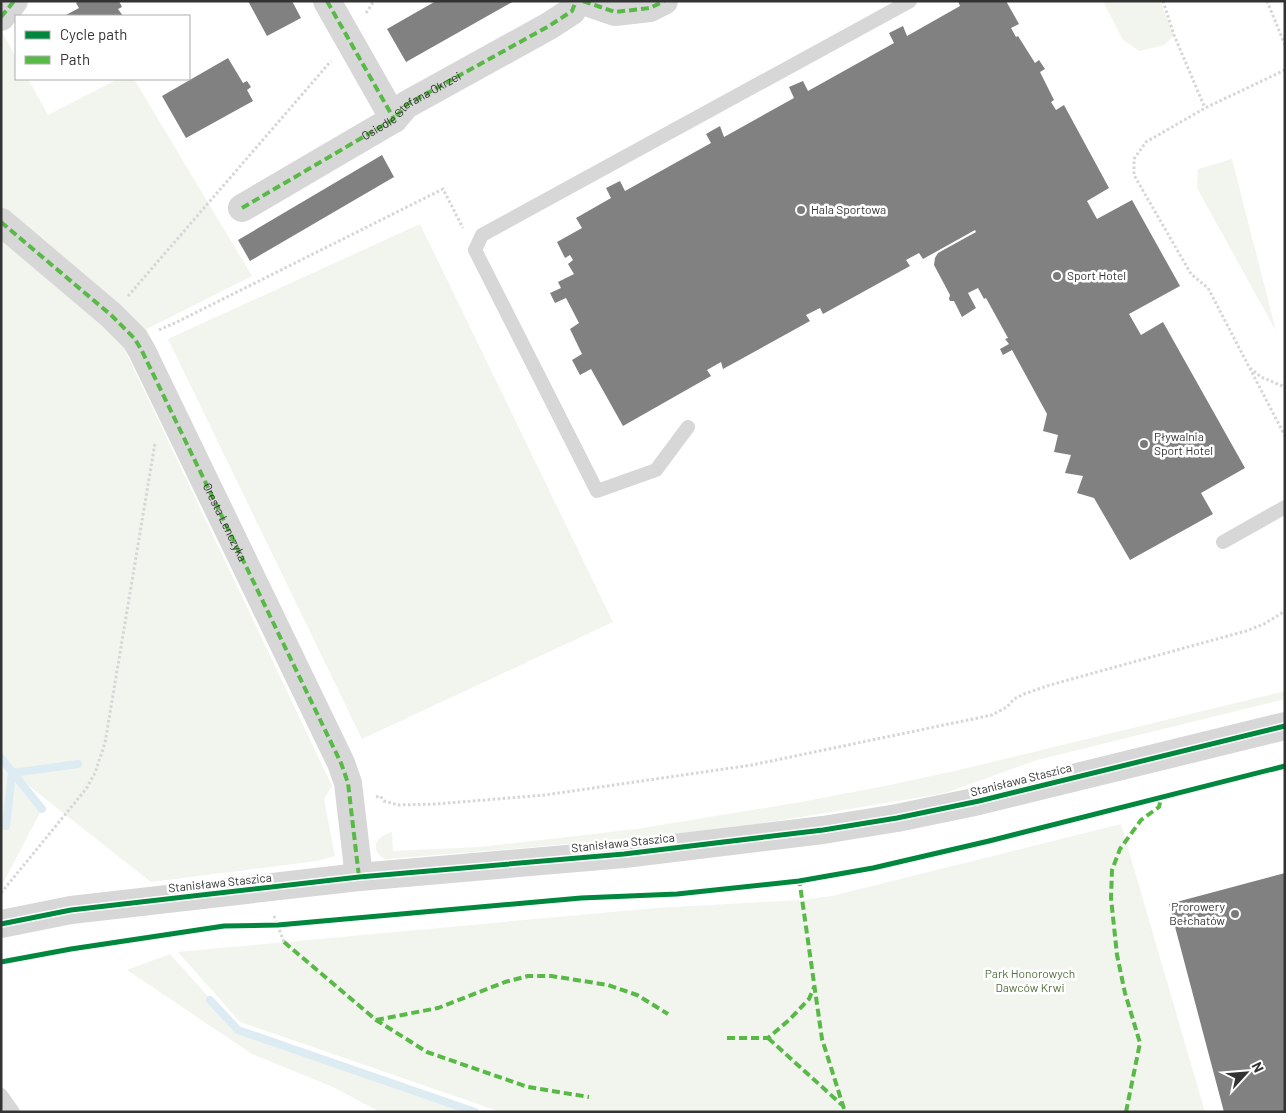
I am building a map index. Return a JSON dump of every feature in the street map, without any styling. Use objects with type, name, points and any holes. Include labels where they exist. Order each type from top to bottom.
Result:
[{"type":"street","points":[[1,17],[14,1]]},
{"type":"street","points":[[328,1],[394,119]]},
{"type":"street","name":"Osiedle Stefana Okrzei","points":[[242,208],[394,119],[406,105],[549,26],[572,11],[576,1]]},
{"type":"street","points":[[583,1],[616,12],[650,8],[664,1]]},
{"type":"street","name":"Oresta Lenczyka","points":[[1,222],[112,315],[135,339],[142,351],[341,763],[348,783],[359,878]]},
{"type":"street","name":"Stanisława Staszica","points":[[1239,737],[1285,720]]},
{"type":"street","name":"Stanisława Staszica","points":[[1,924],[71,910],[359,878],[624,854],[823,830],[979,801],[1285,726]]},
{"type":"lane","points":[[688,427],[656,470],[597,490],[475,250],[482,235],[910,1]]},
{"type":"lane","points":[[1223,542],[1285,507]]},
{"type":"lane","points":[[1,1095],[13,1112]]},
{"type":"path","points":[[112,315],[349,40],[374,1]]},
{"type":"path","points":[[1163,1],[1174,34],[1204,108]]},
{"type":"path","points":[[1267,1],[1285,45]]},
{"type":"path","points":[[1285,70],[1204,108],[1146,142],[1134,159],[1134,175],[1190,274],[1208,288],[1285,436]]},
{"type":"path","points":[[177,322],[443,189],[475,250]]},
{"type":"path","points":[[1248,366],[1261,377],[1285,387]]},
{"type":"path","points":[[1,893],[81,796],[95,773],[105,742],[156,437],[172,412]]},
{"type":"path","points":[[350,800],[380,796],[384,801],[398,805],[436,804],[546,795],[761,763],[992,715],[1007,707],[1014,699],[1024,694],[1050,685],[1246,631],[1264,624],[1285,611]]},
{"type":"path","points":[[274,916],[284,942]]},
{"type":"path","points":[[269,925],[287,924]]},
{"type":"green space","points":[[1103,1],[1160,1],[1174,35],[1165,45],[1139,51],[1123,40]]},
{"type":"green space","points":[[1,30],[15,55],[15,80],[29,80],[48,115],[116,80],[135,80],[252,276],[121,342],[332,786],[324,799],[335,856],[317,861],[151,882],[15,775],[42,809],[1,887]]},
{"type":"green space","points":[[1232,159],[1276,331],[1197,188],[1198,169]]},
{"type":"green space","points":[[420,224],[613,622],[362,739],[168,339]]},
{"type":"green space","points":[[1285,691],[1285,699],[1037,760],[948,792],[934,795],[764,823],[674,834],[386,859],[376,850],[378,840],[392,832],[393,851],[480,847],[637,829],[801,802],[959,770]]},
{"type":"green space","name":"Park Honorowych Dawców Krwi","points":[[1121,824],[1205,1112],[501,1112],[240,1022],[178,952],[656,908],[802,900],[832,896]]},
{"type":"green space","points":[[170,954],[238,1030],[475,1112],[380,1112],[333,1087],[252,1054],[127,970]]},
{"type":"building","points":[[79,1],[119,1],[122,7],[118,9],[122,15],[66,15],[79,8],[76,3]]},
{"type":"building","points":[[248,1],[292,1],[301,18],[267,36]]},
{"type":"building","points":[[436,1],[514,1],[406,62],[387,29]]},
{"type":"building","name":"Hala Sportowa","points":[[958,1],[1006,1],[1019,24],[1011,28],[1016,37],[1018,36],[1035,63],[1039,60],[1045,69],[1040,72],[1054,100],[1051,102],[1056,110],[1064,105],[1109,188],[1087,201],[1097,219],[1132,200],[1180,286],[1129,314],[1141,335],[1163,322],[1245,468],[1201,493],[1213,514],[1130,560],[1094,498],[1077,493],[1083,476],[1065,473],[1071,455],[1054,452],[1058,435],[1043,431],[1047,414],[1012,350],[1003,355],[1000,349],[1009,344],[1005,339],[1008,338],[986,298],[984,299],[978,288],[968,293],[976,308],[962,317],[954,301],[949,299],[950,295],[934,265],[935,258],[938,253],[976,232],[975,230],[923,259],[919,253],[906,260],[910,266],[823,314],[820,308],[806,315],[810,321],[723,369],[721,362],[707,370],[711,376],[623,426],[591,369],[580,375],[572,360],[582,354],[570,329],[579,323],[566,298],[555,303],[550,293],[561,288],[558,282],[574,274],[568,264],[573,260],[570,255],[565,258],[557,242],[582,228],[576,218],[611,198],[606,188],[620,181],[625,191],[711,143],[706,134],[720,126],[724,137],[794,98],[789,87],[803,81],[808,91],[894,43],[889,33],[903,26],[907,36],[960,6]]},
{"type":"building","points":[[228,58],[243,83],[247,81],[251,87],[247,90],[253,101],[186,138],[162,96]]},
{"type":"building","points":[[382,155],[394,177],[250,261],[238,240]]},
{"type":"building","points":[[1285,873],[1285,1112],[1224,1112],[1169,904]]},
{"type":"waterway","points":[[1,758],[42,809]]},
{"type":"waterway","points":[[6,826],[12,773],[78,764]]},
{"type":"waterway","points":[[210,1000],[238,1030],[475,1112]]},
{"type":"marked path","points":[[1,17],[14,1]]},
{"type":"marked path","points":[[327,1],[394,119]]},
{"type":"marked path","points":[[242,208],[394,119],[406,105],[549,26],[572,11],[576,1]]},
{"type":"marked path","points":[[583,1],[615,12],[650,8],[664,1]]},
{"type":"marked path","points":[[1,222],[111,315],[135,339],[142,351],[341,763],[348,783],[359,877]]},
{"type":"marked path","points":[[1126,1112],[1140,1043],[1125,993],[1117,955],[1111,898],[1112,870],[1120,849],[1141,820],[1159,807],[1162,794]]},
{"type":"marked path","points":[[799,878],[822,1039],[845,1112]]},
{"type":"marked path","points":[[284,942],[376,1020],[427,1052],[528,1087],[589,1097]]},
{"type":"marked path","points":[[376,1020],[438,1008],[505,982],[528,976],[551,976],[608,985],[637,995],[668,1014]]},
{"type":"marked path","points":[[727,1038],[768,1038],[809,999],[814,987]]},
{"type":"marked path","points":[[768,1038],[842,1105]]},
{"type":"cycle path","points":[[1,924],[71,910],[359,877],[624,854],[823,830],[897,818],[979,801],[1285,726]]},
{"type":"cycle path","points":[[1,962],[71,949],[224,926],[278,925],[581,898],[677,894],[799,881],[873,868],[989,841],[1285,766]]},
{"type":"place","name":"Hala Sportowa","points":[[801,210]]},
{"type":"place","name":"Sport Hotel","points":[[1057,276]]},
{"type":"place","name":"Pływalnia Sport Hotel","points":[[1144,444]]},
{"type":"place","name":"Prorowery Bełchatów","points":[[1235,914]]}]
